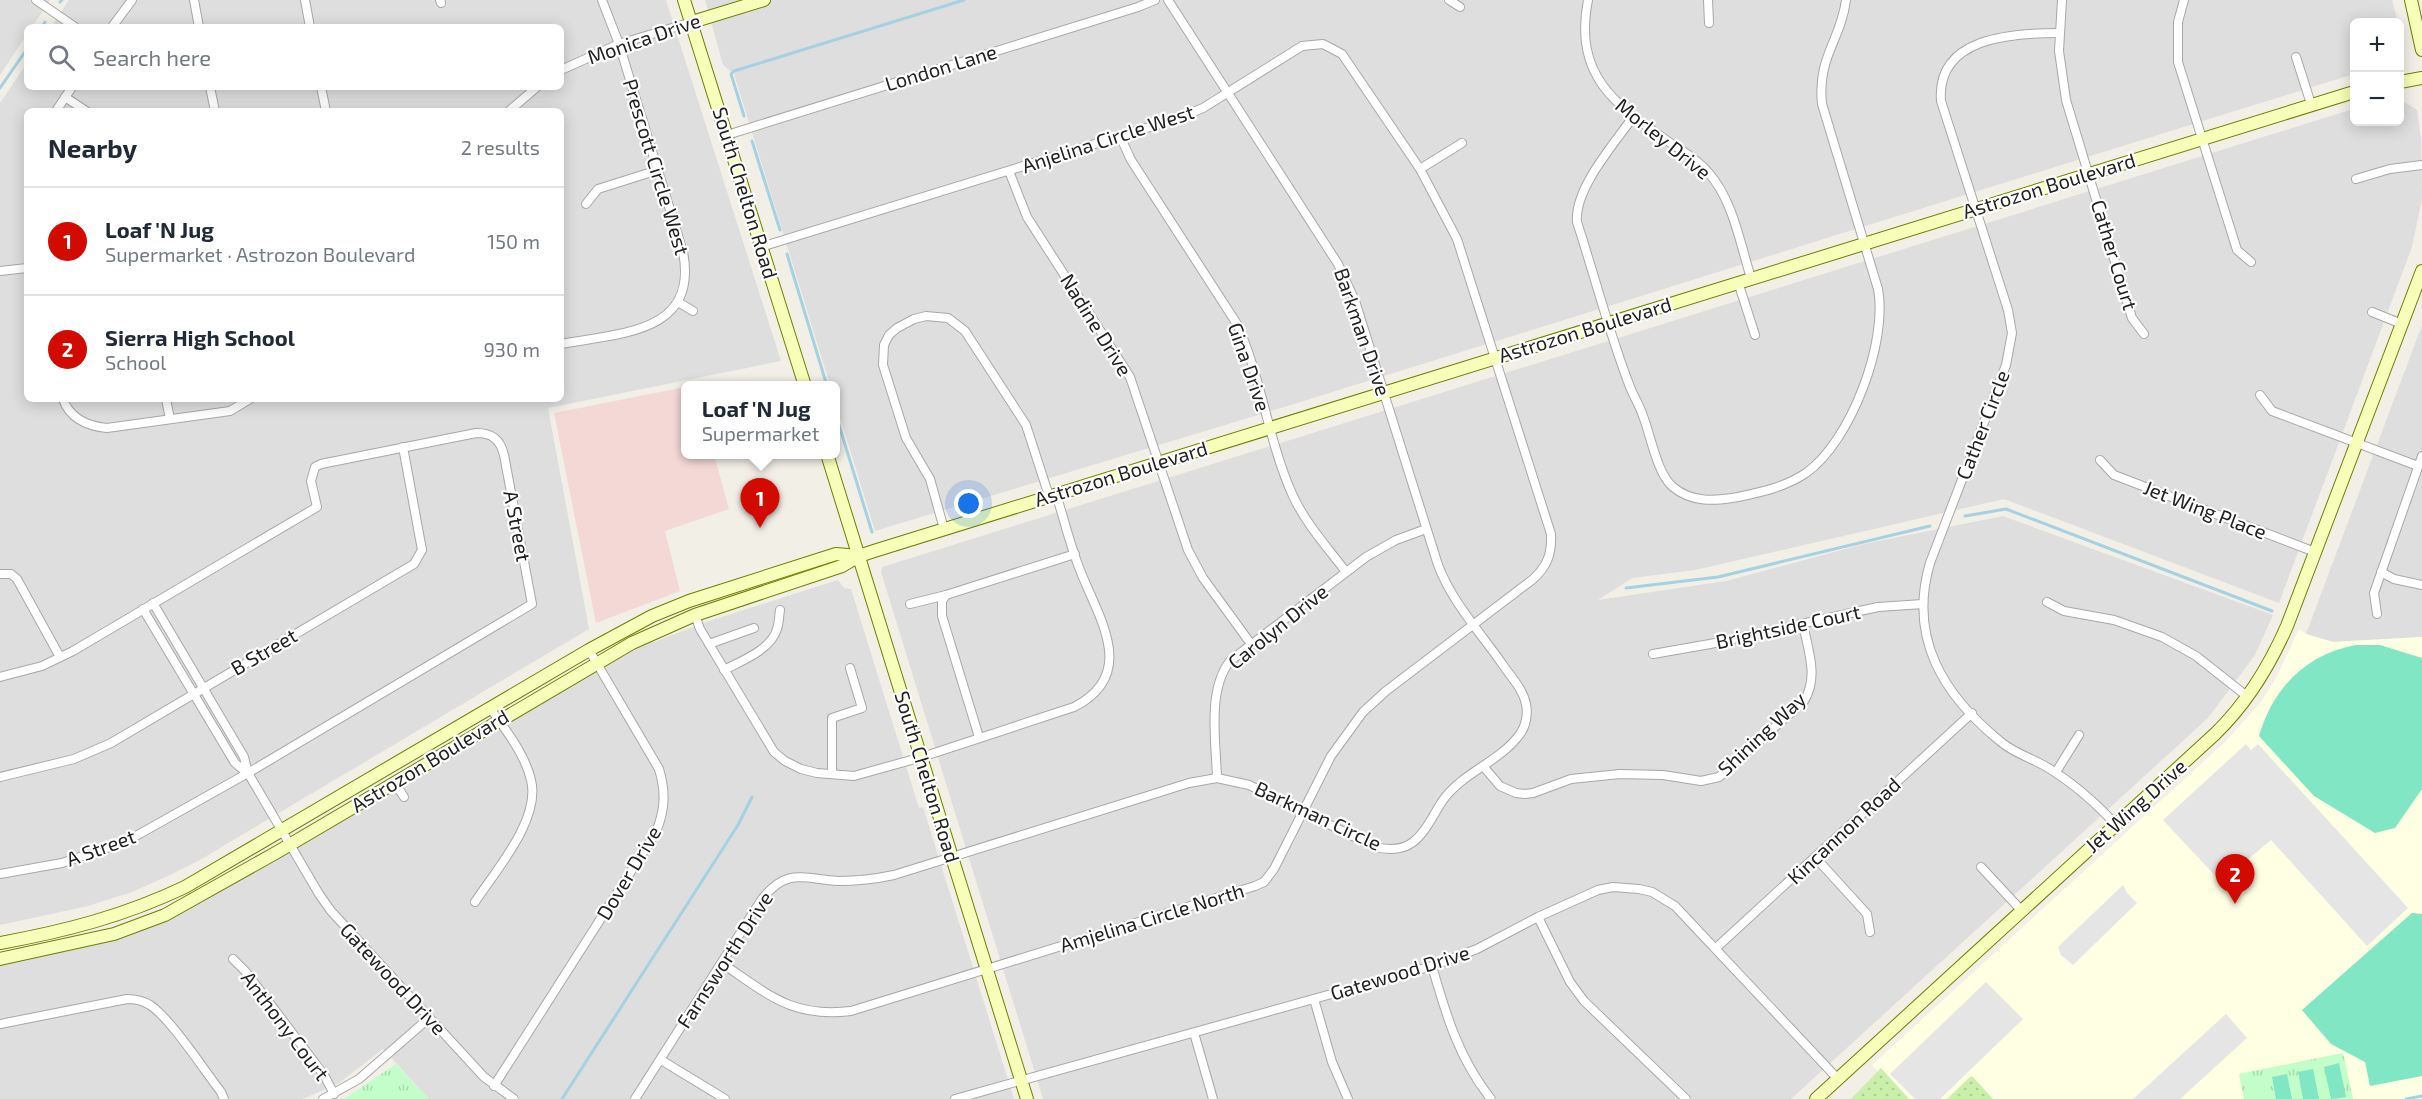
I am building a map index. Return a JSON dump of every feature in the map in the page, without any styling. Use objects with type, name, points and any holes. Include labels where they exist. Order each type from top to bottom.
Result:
[{"type":"main road","name":"South Chelton Road","points":[[684,0],[803,381]]},
{"type":"main road","name":"Monica Drive","points":[[692,22],[764,0]]},
{"type":"main road","points":[[2411,0],[2422,50]]},
{"type":"main road","points":[[2404,81],[2422,78]]},
{"type":"main road","name":"Astrozon Boulevard","points":[[0,958],[84,942],[142,924],[186,904],[632,643],[694,615],[843,567],[859,556],[944,529],[2350,93]]},
{"type":"main road","name":"Jet Wing Drive","points":[[1816,1099],[2225,724],[2248,697],[2277,649],[2422,271]]},
{"type":"main road","name":"South Chelton Road","points":[[829,459],[1027,1099]]},
{"type":"main road","name":"Astrozon Boulevard","points":[[0,943],[92,923],[154,902],[185,887],[589,650],[652,616],[698,598],[836,554],[859,556]]},
{"type":"street","points":[[36,0],[71,24]]},
{"type":"street","points":[[114,24],[132,0]]},
{"type":"street","points":[[194,0],[198,24]]},
{"type":"street","points":[[305,0],[309,24]]},
{"type":"street","name":"Prescott Circle West","points":[[602,0],[619,44],[685,263],[685,282],[678,302]]},
{"type":"street","name":"London Lane","points":[[727,135],[1155,0]]},
{"type":"street","name":"Barkman Drive","points":[[1168,0],[1338,264],[1355,301],[1426,529],[1447,586],[1456,603],[1474,624]]},
{"type":"street","points":[[1449,0],[1461,7]]},
{"type":"street","name":"Morley Drive","points":[[1588,0],[1586,40],[1593,67],[1614,101],[1633,117],[1696,160],[1716,182],[1729,207],[1751,278]]},
{"type":"street","points":[[1708,0],[1709,23]]},
{"type":"street","points":[[1633,117],[1582,192],[1576,212],[1577,222],[1631,389],[1643,414],[1666,479],[1680,492],[1690,497],[1712,501],[1776,488],[1808,471],[1825,456],[1833,444],[1862,392],[1880,321],[1878,289],[1824,118],[1820,89],[1824,62],[1842,18],[1846,0]]},
{"type":"street","name":"Cather Court","points":[[2062,0],[2059,33],[2061,75],[2066,100],[2132,318],[2144,334]]},
{"type":"street","points":[[2184,0],[2178,22],[2178,62],[2237,250],[2251,262]]},
{"type":"street","name":"Monica Drive","points":[[564,69],[619,44],[692,22]]},
{"type":"street","name":"Cather Circle","points":[[2059,33],[2014,35],[1971,47],[1953,59],[1942,78],[1941,101],[2008,310],[2011,343],[2006,365],[1930,563],[1923,592],[1924,630],[1933,658],[1944,681],[1972,713],[2010,749],[2056,772],[2073,784],[2116,825]]},
{"type":"street","name":"Anjelina Circle West","points":[[761,247],[1193,112],[1302,46],[1332,47],[1350,63],[1420,169],[1450,223],[1464,254],[1551,534],[1551,554],[1540,573],[1474,624]]},
{"type":"street","points":[[2296,57],[2311,104]]},
{"type":"street","points":[[58,108],[70,90]]},
{"type":"street","points":[[211,90],[214,108]]},
{"type":"street","points":[[322,90],[325,108]]},
{"type":"street","points":[[512,108],[534,90]]},
{"type":"street","points":[[65,97],[82,108]]},
{"type":"street","name":"Gina Drive","points":[[1120,136],[1131,160],[1237,324],[1288,483],[1299,508],[1346,572]]},
{"type":"street","points":[[1420,169],[1462,143]]},
{"type":"street","points":[[2356,179],[2422,165]]},
{"type":"street","points":[[586,204],[598,189],[658,170]]},
{"type":"street","name":"Nadine Drive","points":[[1009,171],[1027,217],[1130,377],[1182,536],[1196,566],[1251,644]]},
{"type":"street","points":[[0,271],[24,268]]},
{"type":"street","points":[[1738,282],[1755,335]]},
{"type":"street","points":[[564,343],[650,326],[665,317],[678,302],[693,311]]},
{"type":"street","points":[[2372,312],[2402,324]]},
{"type":"street","points":[[694,615],[724,670],[774,752],[801,769],[854,776],[922,757],[1074,707],[1092,695],[1105,678],[1110,657],[1107,634],[1026,425],[965,330],[948,318],[926,316],[914,319],[889,335],[884,345],[883,365],[906,438],[930,480],[944,529]]},
{"type":"street","points":[[2260,395],[2272,411],[2418,466]]},
{"type":"street","points":[[65,402],[77,419],[96,427],[107,428],[230,411],[245,402]]},
{"type":"street","points":[[167,402],[170,419]]},
{"type":"street","name":"A Street","points":[[0,677],[27,671],[60,657],[317,507],[311,481],[315,467],[328,461],[476,433],[495,436],[499,442],[504,455],[532,604],[248,773],[127,842],[62,863],[0,874]]},
{"type":"street","name":"B Street","points":[[0,777],[45,768],[111,743],[414,564],[424,555],[403,447]]},
{"type":"street","points":[[2377,614],[2374,593],[2422,456]]},
{"type":"street","name":"Jet Wing Place","points":[[2100,460],[2114,475],[2315,552]]},
{"type":"street","name":"Carolyn Drive","points":[[1217,778],[1217,690],[1224,670],[1251,644],[1346,572],[1385,545],[1426,529]]},
{"type":"street","points":[[910,604],[946,595],[1075,554]]},
{"type":"street","points":[[2381,572],[2394,579],[2422,585]]},
{"type":"street","points":[[0,574],[11,574],[17,579],[60,657]]},
{"type":"street","points":[[946,595],[942,601],[942,616],[979,737]]},
{"type":"street","points":[[2047,602],[2064,611],[2114,620],[2162,637],[2196,656],[2248,697]]},
{"type":"street","points":[[153,603],[198,690]]},
{"type":"street","name":"Brightside Court","points":[[1653,654],[1890,605],[1923,604]]},
{"type":"street","points":[[143,609],[198,690]]},
{"type":"street","points":[[724,670],[758,651],[773,637],[777,631],[780,610]]},
{"type":"street","name":"Barkman Circle","points":[[951,856],[1190,783],[1217,778],[1250,785],[1375,847],[1403,848],[1418,840],[1449,793],[1505,749],[1521,732],[1525,724],[1527,706],[1518,686],[1474,624]]},
{"type":"street","name":"Amjelina Circle North","points":[[723,963],[770,995],[795,1008],[830,1013],[851,1011],[1264,882],[1274,869],[1331,756],[1363,712],[1386,691],[1474,624]]},
{"type":"street","name":"Shining Way","points":[[1483,766],[1500,786],[1525,794],[1571,779],[1620,774],[1663,775],[1701,782],[1719,777],[1809,694],[1813,676],[1803,624]]},
{"type":"street","points":[[709,644],[754,628]]},
{"type":"street","name":"Dover Drive","points":[[494,1086],[650,842],[663,816],[664,785],[659,769],[589,650]]},
{"type":"street","points":[[832,774],[832,718],[862,708],[850,668]]},
{"type":"street","name":"Gatewood Drive","points":[[198,690],[244,757],[248,773],[318,894],[429,1018],[494,1086],[514,1099]]},
{"type":"street","points":[[475,902],[526,823],[533,791],[526,765],[490,708]]},
{"type":"street","name":"Kincannon Road","points":[[1716,948],[1972,713]]},
{"type":"street","points":[[2056,772],[2079,735]]},
{"type":"street","points":[[394,782],[404,797]]},
{"type":"street","name":"Farnsworth Drive","points":[[635,1099],[762,899],[773,886],[786,878],[801,876],[836,881],[866,880],[894,875],[951,856]]},
{"type":"street","points":[[1815,857],[1867,914],[1870,932]]},
{"type":"street","points":[[1981,867],[2022,911]]},
{"type":"street","name":"Gatewood Drive","points":[[955,1099],[1432,966],[1478,949],[1538,917],[1598,890],[1613,887],[1652,892],[1676,906],[1838,1079]]},
{"type":"street","points":[[1538,917],[1570,982],[1580,996],[1686,1099]]},
{"type":"street","name":"Anthony Court","points":[[233,959],[246,972],[317,1066],[334,1094]]},
{"type":"street","points":[[1432,966],[1459,1050],[1491,1099]]},
{"type":"street","points":[[0,1024],[127,999],[140,999],[151,1005],[165,1019],[224,1099]]},
{"type":"street","points":[[1314,999],[1332,1062],[1348,1099]]},
{"type":"street","points":[[323,1099],[374,1067],[429,1018]]},
{"type":"street","points":[[1194,1033],[1213,1099]]},
{"type":"street","points":[[661,1060],[725,1099]]},
{"type":"shaded area","points":[[0,0],[50,0],[34,24],[24,24],[24,39],[0,75]]},
{"type":"shaded area","points":[[69,0],[666,0],[781,361],[548,408],[589,629],[198,861],[132,892],[88,906],[0,925],[0,103],[24,67],[24,90],[564,90],[564,24],[53,24]]},
{"type":"shaded area","points":[[705,0],[2392,0],[2397,18],[2350,18],[2350,75],[1294,404],[875,531],[840,417],[840,381],[829,381],[734,74],[723,65]]},
{"type":"shaded area","points":[[2404,102],[2417,110],[2421,139],[2422,199],[2412,247],[2279,603],[2004,499],[1695,570],[1632,578],[1598,600],[1726,581],[1864,544],[2003,516],[2273,615],[2255,655],[2208,718],[1791,1099],[1043,1099],[881,572],[882,567],[2350,111],[2350,126],[2404,126]]},
{"type":"shaded area","points":[[2422,325],[2422,637],[2333,642],[2306,634]]},
{"type":"shaded area","points":[[681,388],[681,459],[715,459],[729,509],[665,531],[680,591],[596,623],[554,413]]},
{"type":"shaded area","points":[[838,580],[844,588],[851,589],[919,808],[923,807],[1014,1099],[429,1099],[383,1049],[339,1083],[303,1099],[0,1099],[0,963],[102,942],[173,916],[210,897],[651,638],[654,642],[706,622]]},
{"type":"shaded area","points":[[2299,629],[2306,634],[2333,642],[2422,637],[2422,1099],[1903,1099],[1872,1065],[2225,742],[2261,702],[2276,678]]},
{"type":"shaded area","points":[[2246,744],[2251,750],[2258,744],[2408,908],[2367,946],[2271,840],[2221,882],[2163,820]]},
{"type":"shaded area","points":[[2123,885],[2137,903],[2073,965],[2061,955],[2058,947]]},
{"type":"shaded area","points":[[1986,982],[2023,1019],[1940,1099],[1915,1099],[1890,1074]]},
{"type":"shaded area","points":[[2226,1014],[2247,1038],[2180,1099],[2133,1099]]},
{"type":"green space","points":[[2356,645],[2380,645],[2422,658],[2422,789],[2395,828],[2375,833],[2314,796],[2259,736],[2273,703],[2294,676],[2322,656]]},
{"type":"green space","points":[[2412,913],[2422,914],[2422,1076],[2370,1086],[2365,1062],[2331,1044],[2302,1010]]},
{"type":"green space","points":[[2343,1053],[2353,1099],[2244,1099],[2239,1074]]},
{"type":"green space","points":[[2339,1063],[2346,1097],[2331,1099],[2324,1067]]},
{"type":"green space","points":[[396,1064],[429,1099],[344,1099],[347,1097]]},
{"type":"green space","points":[[1881,1068],[1909,1099],[1851,1099]]},
{"type":"green space","points":[[2313,1069],[2319,1099],[2303,1099],[2298,1072]]},
{"type":"green space","points":[[2287,1074],[2292,1099],[2276,1099],[2272,1077]]},
{"type":"green space","points":[[1972,1076],[1993,1099],[1947,1099],[1969,1078]]},
{"type":"waterway","points":[[744,116],[731,74],[734,71],[964,0]]},
{"type":"waterway","points":[[0,88],[24,53]]},
{"type":"waterway","points":[[752,141],[780,230]]},
{"type":"waterway","points":[[787,254],[825,381]]},
{"type":"waterway","points":[[840,428],[872,532]]},
{"type":"waterway","points":[[1965,516],[2006,509],[2272,611]]},
{"type":"waterway","points":[[1626,588],[1718,577],[1930,526]]},
{"type":"waterway","points":[[562,1099],[738,825],[752,797]]},
{"type":"waterway","points":[[2406,1099],[2422,1096]]},
{"type":"place","name":"Loaf 'N Jug","points":[[760,528]]},
{"type":"place","name":"Sierra High School","points":[[2235,904]]}]
